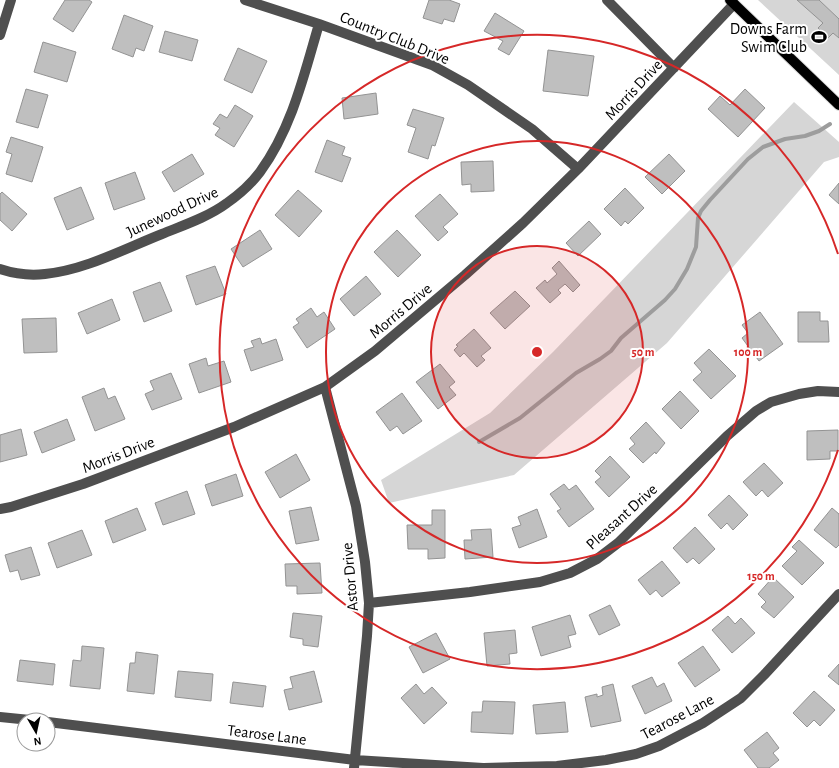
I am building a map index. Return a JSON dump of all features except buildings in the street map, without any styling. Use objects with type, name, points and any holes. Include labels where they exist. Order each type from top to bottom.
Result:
[{"type":"main road","points":[[732,2],[839,105]]},
{"type":"street","points":[[0,35],[11,0]]},
{"type":"street","name":"Country Club Drive","points":[[245,0],[319,24],[432,65],[468,85],[532,129],[578,169]]},
{"type":"street","points":[[607,0],[674,68]]},
{"type":"street","name":"Morris Drive","points":[[0,510],[90,481],[234,427],[325,387],[375,351],[465,275],[523,222],[578,169],[674,68],[732,2]]},
{"type":"street","name":"Junewood Drive","points":[[0,269],[10,273],[26,276],[46,274],[75,268],[107,257],[203,216],[226,204],[243,192],[273,151],[286,126],[298,95],[319,24]]},
{"type":"street","name":"Astor Drive","points":[[325,387],[356,506],[366,562],[368,636],[354,764]]},
{"type":"street","name":"Pleasant Drive","points":[[368,603],[470,592],[532,583],[570,572],[597,560],[618,543],[727,436],[756,411],[771,402],[799,394],[818,391],[839,392]]},
{"type":"street","name":"Tearose Lane","points":[[56,723],[354,764],[483,768],[556,766],[599,761],[636,754],[659,746],[704,723],[741,698],[839,594]]},
{"type":"street","points":[[0,717],[16,719]]},
{"type":"shaded area","name":"Downs Farm Swim Club","points":[[758,0],[839,0],[839,75]]},
{"type":"shaded area","points":[[794,102],[839,142],[839,157],[824,162],[667,343],[514,475],[389,503],[381,480],[490,413],[553,352]]},
{"type":"waterway","points":[[479,442],[520,418],[576,373],[611,351],[621,338],[665,300],[675,289],[687,269],[696,247],[698,218],[701,211],[748,159],[763,147],[785,139],[805,136],[819,131],[830,124]]},
{"type":"place","name":"Downs Farm Swim Club","points":[[819,37]]}]
